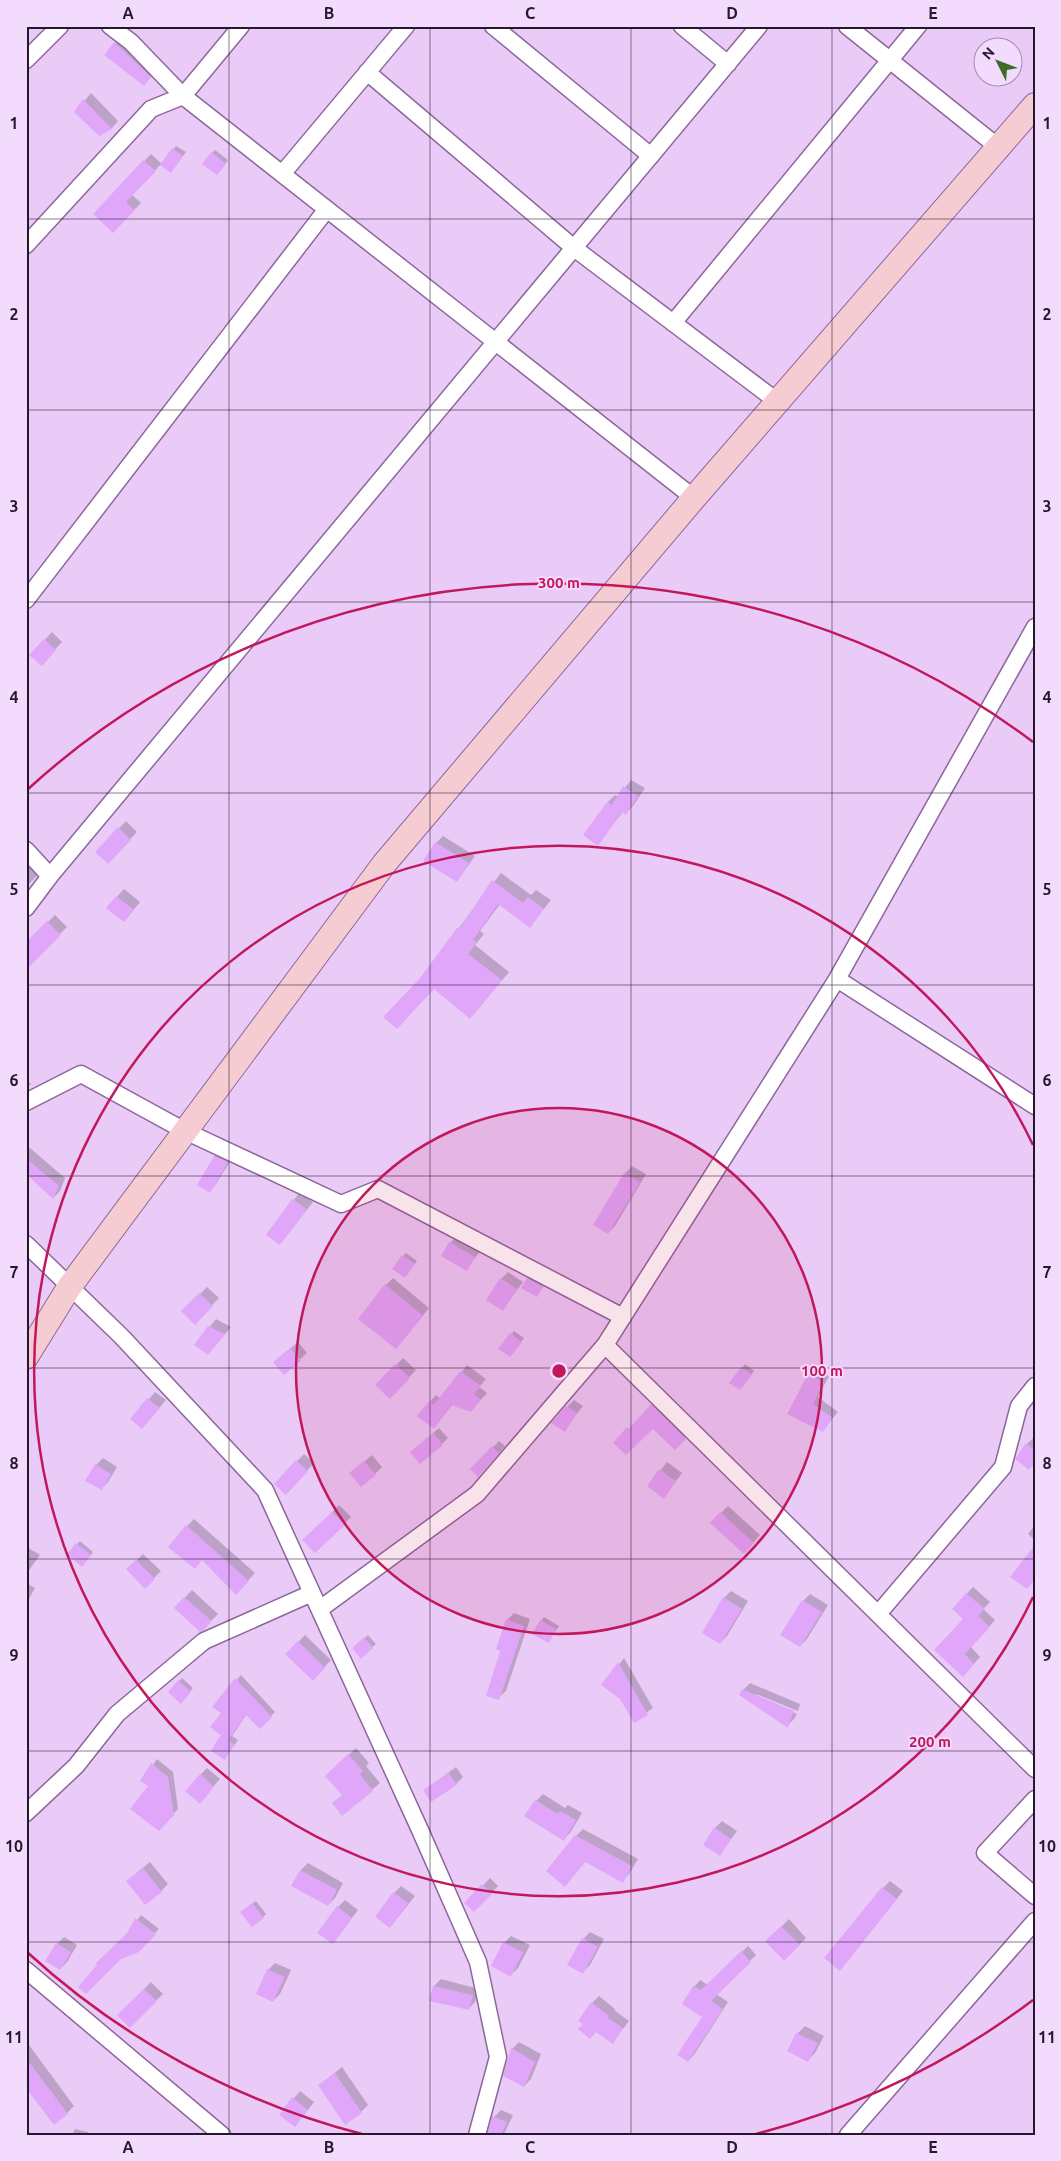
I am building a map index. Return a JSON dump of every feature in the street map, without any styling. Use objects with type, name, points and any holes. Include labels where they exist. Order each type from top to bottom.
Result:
[{"type":"street","points":[[26,60],[60,26]]},
{"type":"street","points":[[110,26],[131,42],[183,96],[694,498]]},
{"type":"street","points":[[26,246],[151,108],[183,96],[241,26]]},
{"type":"street","points":[[282,174],[406,26]]},
{"type":"street","points":[[492,26],[651,156]]},
{"type":"street","points":[[682,26],[728,64]]},
{"type":"street","points":[[26,908],[50,876],[758,26]]},
{"type":"street","points":[[847,26],[998,147]]},
{"type":"street","points":[[673,323],[918,26]]},
{"type":"street","points":[[367,72],[574,248],[778,402]]},
{"type":"street","points":[[26,1356],[70,1286],[384,864],[694,498],[1035,105]]},
{"type":"street","points":[[26,600],[326,209]]},
{"type":"street","points":[[320,1609],[477,1494],[605,1345],[837,979],[1035,626]]},
{"type":"street","points":[[26,850],[50,876]]},
{"type":"street","points":[[837,979],[1035,1106]]},
{"type":"street","points":[[26,1102],[81,1074],[185,1131],[341,1204],[378,1189],[623,1317]]},
{"type":"street","points":[[26,1244],[70,1286],[265,1490],[478,1962],[498,2057],[476,2135]]},
{"type":"street","points":[[605,1345],[1035,1768]]},
{"type":"street","points":[[878,1614],[1003,1467],[1019,1406],[1035,1386]]},
{"type":"street","points":[[26,1813],[76,1766],[117,1714],[204,1642],[312,1593]]},
{"type":"street","points":[[1035,1799],[985,1853],[1035,1896]]},
{"type":"street","points":[[848,2135],[1035,1920]]},
{"type":"street","points":[[26,1970],[222,2135]]},
{"type":"building","points":[[114,42],[151,77],[144,86],[104,55]]},
{"type":"building","points":[[83,99],[112,129],[99,136],[74,112]]},
{"type":"building","points":[[172,148],[183,156],[171,173],[160,165]]},
{"type":"building","points":[[211,152],[226,164],[217,175],[202,164]]},
{"type":"building","points":[[143,160],[156,171],[126,202],[135,210],[113,233],[93,214]]},
{"type":"building","points":[[44,639],[56,650],[42,666],[29,655]]},
{"type":"building","points":[[623,786],[638,796],[626,815],[622,812],[598,846],[583,835],[607,802],[612,805]]},
{"type":"building","points":[[118,827],[131,840],[108,864],[95,852]]},
{"type":"building","points":[[435,842],[469,863],[457,882],[423,861]]},
{"type":"building","points":[[492,880],[523,903],[528,897],[544,909],[530,928],[498,904],[473,940],[477,942],[468,954],[502,980],[470,1019],[434,989],[397,1029],[383,1017],[420,978],[457,928],[459,929]]},
{"type":"building","points":[[116,896],[134,910],[124,922],[106,908]]},
{"type":"building","points":[[47,921],[61,935],[26,970],[26,942]]},
{"type":"building","points":[[214,1156],[228,1162],[210,1193],[197,1185]]},
{"type":"building","points":[[26,1158],[59,1186],[53,1199],[26,1174]]},
{"type":"building","points":[[624,1173],[640,1182],[608,1234],[593,1225]]},
{"type":"building","points":[[292,1199],[307,1209],[280,1245],[266,1235]]},
{"type":"building","points":[[449,1242],[475,1257],[467,1271],[441,1256]]},
{"type":"building","points":[[402,1255],[415,1264],[405,1278],[392,1269]]},
{"type":"building","points":[[500,1278],[517,1289],[503,1311],[486,1300]]},
{"type":"building","points":[[527,1278],[543,1287],[537,1297],[521,1288]]},
{"type":"building","points":[[385,1284],[423,1316],[396,1349],[358,1319]]},
{"type":"building","points":[[199,1293],[213,1306],[195,1325],[181,1311]]},
{"type":"building","points":[[208,1326],[225,1334],[208,1355],[194,1345]]},
{"type":"building","points":[[510,1333],[522,1342],[510,1357],[498,1349]]},
{"type":"building","points":[[290,1348],[301,1361],[284,1375],[273,1362]]},
{"type":"building","points":[[395,1364],[410,1378],[390,1399],[375,1385]]},
{"type":"building","points":[[741,1367],[752,1375],[740,1390],[729,1383]]},
{"type":"building","points":[[460,1371],[481,1386],[474,1394],[481,1400],[471,1412],[448,1404],[451,1406],[434,1429],[417,1416],[429,1401],[434,1405]]},
{"type":"building","points":[[808,1374],[824,1382],[813,1404],[833,1418],[823,1432],[787,1414]]},
{"type":"building","points":[[147,1398],[160,1408],[142,1429],[130,1419]]},
{"type":"building","points":[[651,1404],[686,1439],[675,1450],[653,1429],[626,1455],[613,1443],[627,1427],[629,1429]]},
{"type":"building","points":[[566,1406],[577,1413],[565,1432],[551,1423]]},
{"type":"building","points":[[433,1433],[443,1445],[420,1464],[410,1452]]},
{"type":"building","points":[[1026,1443],[1035,1450],[1035,1463],[1029,1470],[1015,1459]]},
{"type":"building","points":[[492,1446],[499,1453],[478,1477],[470,1469]]},
{"type":"building","points":[[296,1460],[308,1471],[286,1495],[274,1484]]},
{"type":"building","points":[[364,1461],[376,1475],[361,1487],[349,1473]]},
{"type":"building","points":[[95,1464],[111,1474],[102,1490],[85,1481]]},
{"type":"building","points":[[659,1469],[676,1481],[664,1499],[647,1486]]},
{"type":"building","points":[[332,1512],[345,1525],[315,1553],[302,1540]]},
{"type":"building","points":[[720,1512],[754,1543],[744,1554],[710,1523]]},
{"type":"building","points":[[186,1525],[249,1581],[236,1595],[202,1560],[195,1569],[168,1547]]},
{"type":"building","points":[[76,1543],[91,1555],[82,1567],[67,1554]]},
{"type":"building","points":[[1035,1545],[1035,1579],[1027,1589],[1010,1577]]},
{"type":"building","points":[[136,1560],[155,1579],[145,1589],[126,1569]]},
{"type":"building","points":[[966,1593],[985,1609],[978,1616],[990,1627],[965,1654],[974,1664],[963,1677],[934,1650],[963,1619],[952,1609]]},
{"type":"building","points":[[184,1597],[212,1621],[204,1630],[200,1632],[174,1608]]},
{"type":"building","points":[[723,1597],[742,1609],[720,1644],[702,1633]]},
{"type":"building","points":[[802,1600],[822,1612],[800,1647],[780,1635]]},
{"type":"building","points":[[506,1619],[524,1626],[499,1700],[486,1696],[500,1651],[496,1649]]},
{"type":"building","points":[[540,1620],[556,1629],[549,1643],[532,1634]]},
{"type":"building","points":[[364,1637],[373,1648],[361,1659],[352,1648]]},
{"type":"building","points":[[298,1641],[325,1668],[313,1681],[285,1654]]},
{"type":"building","points":[[618,1662],[648,1715],[634,1723],[620,1699],[601,1685]]},
{"type":"building","points":[[235,1678],[272,1717],[260,1729],[246,1715],[228,1740],[234,1744],[225,1760],[211,1751],[220,1736],[223,1737],[210,1727],[221,1713],[212,1707]]},
{"type":"building","points":[[178,1680],[191,1692],[181,1704],[168,1692]]},
{"type":"building","points":[[742,1689],[794,1711],[788,1728],[739,1695]]},
{"type":"building","points":[[348,1754],[363,1771],[360,1774],[373,1791],[342,1816],[332,1803],[342,1795],[325,1776]]},
{"type":"building","points":[[151,1763],[168,1777],[174,1815],[159,1831],[130,1809],[148,1786],[140,1781]]},
{"type":"building","points":[[449,1773],[457,1785],[431,1802],[423,1790]]},
{"type":"building","points":[[200,1774],[214,1787],[200,1804],[185,1791]]},
{"type":"building","points":[[535,1800],[558,1814],[560,1811],[576,1820],[564,1841],[524,1816]]},
{"type":"building","points":[[714,1827],[731,1839],[720,1856],[703,1845]]},
{"type":"building","points":[[575,1835],[632,1866],[623,1883],[585,1862],[565,1887],[546,1871]]},
{"type":"building","points":[[143,1868],[162,1892],[145,1905],[126,1881]]},
{"type":"building","points":[[300,1870],[337,1890],[328,1906],[291,1886]]},
{"type":"building","points":[[482,1884],[492,1894],[474,1912],[464,1903]]},
{"type":"building","points":[[882,1887],[897,1899],[840,1971],[824,1958]]},
{"type":"building","points":[[393,1892],[408,1903],[390,1928],[375,1917]]},
{"type":"building","points":[[252,1903],[264,1918],[252,1927],[240,1912]]},
{"type":"building","points":[[337,1906],[352,1918],[333,1944],[317,1933]]},
{"type":"building","points":[[135,1918],[156,1934],[139,1952],[121,1959],[86,1994],[78,1987],[97,1965],[96,1963],[127,1933]]},
{"type":"building","points":[[781,1926],[800,1945],[784,1961],[765,1941]]},
{"type":"building","points":[[582,1938],[598,1947],[583,1974],[567,1965]]},
{"type":"building","points":[[503,1942],[523,1952],[511,1977],[491,1966]]},
{"type":"building","points":[[56,1943],[71,1952],[60,1970],[45,1961]]},
{"type":"building","points":[[741,1951],[751,1962],[711,2001],[723,2009],[688,2062],[677,2055],[702,2017],[682,2004],[693,1986],[701,1990]]},
{"type":"building","points":[[267,1969],[285,1977],[273,2002],[256,1994]]},
{"type":"building","points":[[433,1986],[473,1995],[469,2010],[429,2001]]},
{"type":"building","points":[[144,1989],[157,2001],[130,2028],[117,2015]]},
{"type":"building","points":[[591,2002],[609,2016],[608,2018],[623,2028],[613,2044],[596,2032],[590,2039],[578,2029],[583,2024],[578,2021]]},
{"type":"building","points":[[796,2033],[818,2043],[808,2062],[787,2051]]},
{"type":"building","points":[[511,2048],[535,2062],[524,2087],[503,2076]]},
{"type":"building","points":[[26,2058],[68,2114],[54,2125],[26,2088]]},
{"type":"building","points":[[335,2073],[362,2113],[345,2125],[318,2085]]},
{"type":"building","points":[[292,2097],[308,2110],[295,2127],[279,2115]]},
{"type":"building","points":[[492,2116],[507,2122],[501,2135],[487,2135]]}]
